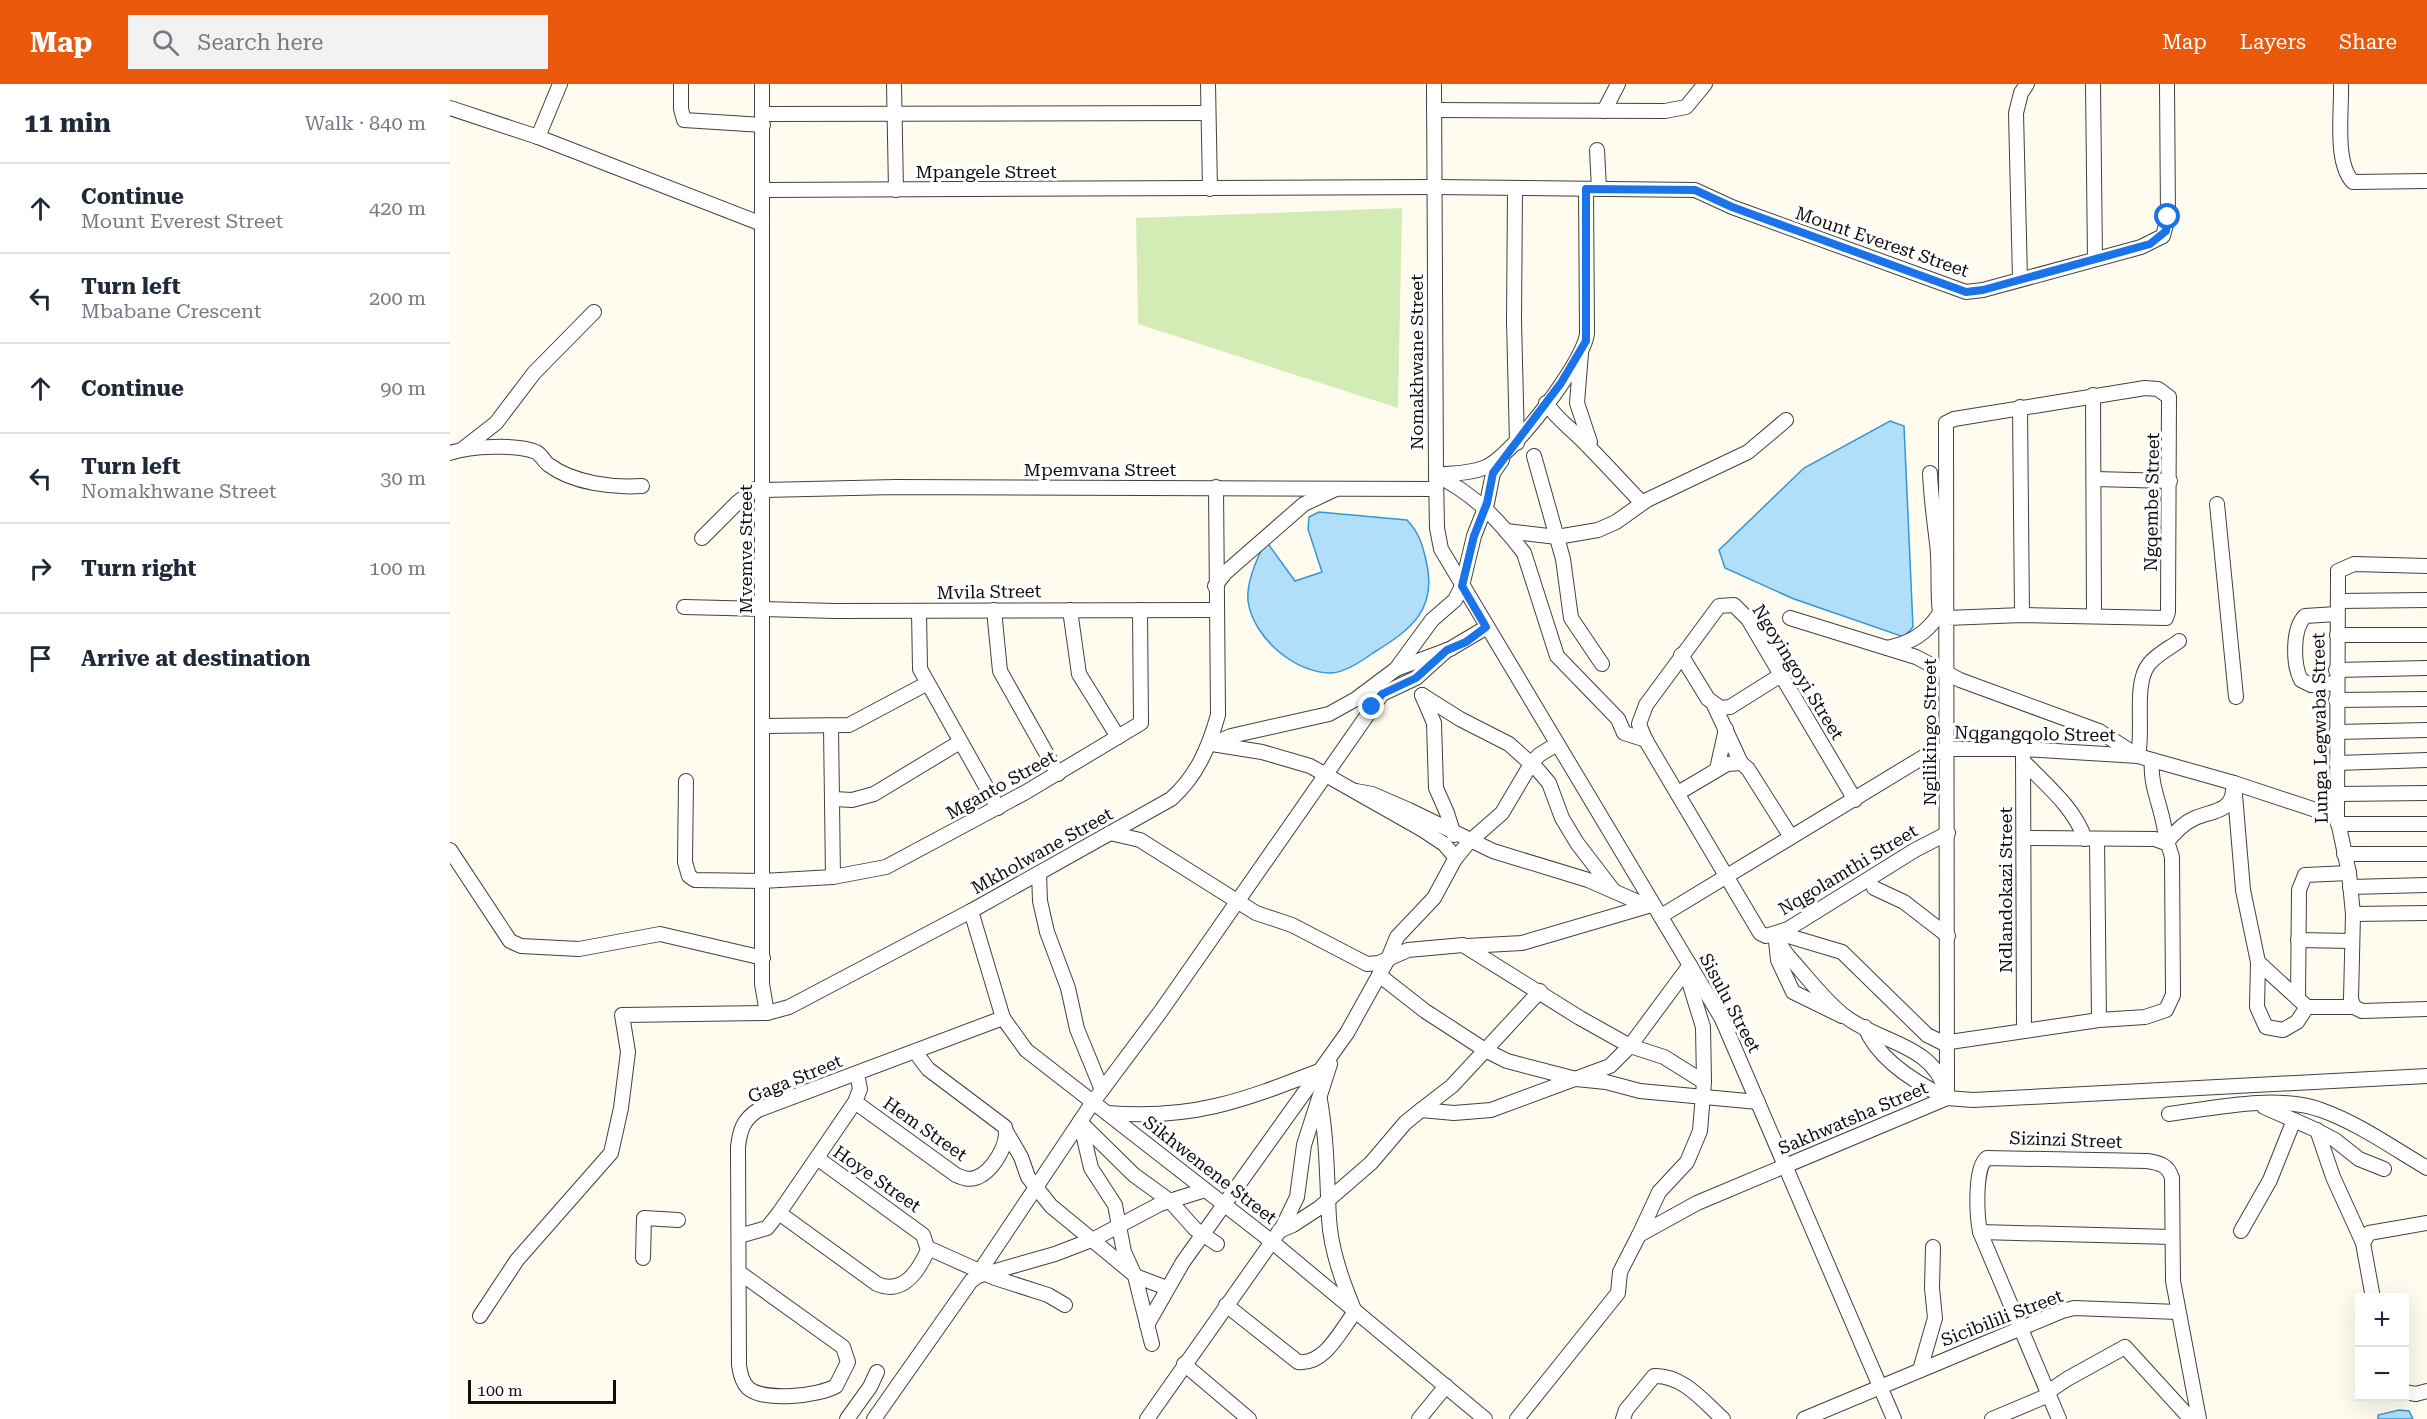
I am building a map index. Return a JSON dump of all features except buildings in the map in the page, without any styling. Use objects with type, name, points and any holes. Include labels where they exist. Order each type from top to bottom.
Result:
[{"type":"street","points":[[538,138],[560,84]]},
{"type":"street","points":[[681,84],[681,114],[684,120],[894,114],[1208,113]]},
{"type":"street","name":"Mvemve Street","points":[[762,84],[760,490],[764,609],[762,984],[767,1013]]},
{"type":"street","points":[[894,84],[896,190]]},
{"type":"street","points":[[1209,84],[1210,189]]},
{"type":"street","name":"Nomakhwane Street","points":[[1434,84],[1437,528],[1441,549],[1486,627]]},
{"type":"street","points":[[1604,111],[1618,84]]},
{"type":"street","points":[[1434,110],[1679,110],[1692,102],[1705,84]]},
{"type":"street","points":[[2020,279],[2016,113],[2021,93],[2027,84]]},
{"type":"street","points":[[2093,84],[2095,259]]},
{"type":"street","name":"Mount Everest Street","points":[[1434,187],[1695,190],[1732,207],[1966,292],[2150,244],[2166,231],[2167,84]]},
{"type":"street","points":[[2341,84],[2341,143],[2346,175],[2353,182],[2427,181]]},
{"type":"street","points":[[450,108],[538,138],[762,224]]},
{"type":"street","points":[[1597,150],[1592,189],[1587,333],[1581,351],[1577,403],[1586,436],[1598,456]]},
{"type":"street","name":"Mpangele Street","points":[[762,190],[1434,187]]},
{"type":"street","points":[[1515,189],[1514,321],[1517,443]]},
{"type":"street","points":[[456,451],[496,423],[534,373],[594,312]]},
{"type":"street","points":[[1396,669],[1431,620],[1455,600],[1462,586],[1474,536],[1485,510],[1493,473],[1546,403],[1581,351]]},
{"type":"street","name":"Ngqembe Street","points":[[1946,423],[1954,419],[2020,407],[2151,388],[2158,389],[2169,397],[2170,481],[2168,612],[2166,618],[2094,615],[1947,618]]},
{"type":"street","points":[[2093,395],[2094,615]]},
{"type":"street","points":[[1546,403],[1561,424],[1575,432],[1642,503]]},
{"type":"street","points":[[2020,407],[2022,615]]},
{"type":"street","points":[[1506,531],[1557,537],[1598,530],[1616,522],[1642,503],[1748,452],[1786,420]]},
{"type":"street","name":"Ngilikingo Street","points":[[1946,423],[1947,1098]]},
{"type":"street","points":[[456,451],[525,448],[539,454],[548,465],[581,479],[627,487],[642,486]]},
{"type":"street","points":[[1436,475],[1467,472],[1486,467],[1504,456]]},
{"type":"street","points":[[1534,456],[1557,537],[1570,594],[1571,618],[1602,664]]},
{"type":"street","points":[[1887,648],[1917,638],[1930,628],[1940,613],[1937,588],[1938,543],[1932,520],[1930,473]]},
{"type":"street","points":[[1436,475],[1471,494],[1524,553],[1557,656],[1618,719],[1624,733],[1646,740]]},
{"type":"street","points":[[2095,479],[2170,481]]},
{"type":"street","name":"Mpemvana Street","points":[[760,490],[1216,487],[1436,489]]},
{"type":"street","name":"Mkholwane Street","points":[[480,1317],[517,1260],[611,1153],[621,1108],[628,1052],[622,1015],[767,1013],[789,1007],[971,911],[1182,790],[1211,744],[1218,715],[1215,610],[1216,487]]},
{"type":"street","points":[[1215,586],[1225,573],[1304,504],[1337,488]]},
{"type":"street","points":[[702,538],[738,502],[760,490]]},
{"type":"street","points":[[2217,504],[2236,697]]},
{"type":"street","name":"Lunga Legwaba Street","points":[[2354,1007],[2351,999],[2353,914],[2338,821],[2337,794],[2338,571],[2354,564],[2427,566]]},
{"type":"street","points":[[2427,600],[2337,607],[2305,616],[2300,622],[2296,651],[2301,680],[2311,685],[2336,676],[2427,668]]},
{"type":"street","name":"Ngoyingoyi Street","points":[[1728,877],[1646,740],[1639,724],[1641,716],[1712,612],[1727,604],[1741,609],[1855,800]]},
{"type":"street","name":"Mvila Street","points":[[684,607],[919,611],[1215,610]]},
{"type":"street","points":[[994,610],[1000,671],[1058,774]]},
{"type":"street","points":[[1070,610],[1079,674],[1119,737]]},
{"type":"street","name":"Mganto Street","points":[[686,781],[685,862],[689,876],[695,880],[762,881],[833,877],[886,867],[998,808],[1142,723],[1140,610]]},
{"type":"street","points":[[919,611],[918,656],[926,684],[998,808]]},
{"type":"street","points":[[1790,618],[1916,657],[1947,675],[2090,728],[2145,758]]},
{"type":"street","points":[[1211,744],[1231,736],[1329,714],[1356,699],[1396,669],[1466,642],[1486,627]]},
{"type":"street","name":"Sisulu Street","points":[[1486,627],[1654,910],[1722,1019],[1894,1419]]},
{"type":"street","points":[[2337,635],[2427,635]]},
{"type":"street","points":[[1778,933],[1842,952],[1927,1035],[1943,1043],[2099,1020],[2156,1015],[2171,1003],[2172,857],[2166,843],[2166,826],[2145,758],[2140,684],[2149,663],[2179,641]]},
{"type":"street","points":[[874,1419],[971,1281],[982,1272],[1035,1187],[1093,1102],[1237,902],[1382,694],[1416,678],[1447,650]]},
{"type":"street","points":[[1681,655],[1714,705],[1741,763],[1748,769],[1791,837]]},
{"type":"street","points":[[1714,705],[1721,708],[1730,707],[1781,675]]},
{"type":"street","points":[[763,726],[831,727],[861,720],[926,684]]},
{"type":"street","points":[[1456,858],[1453,830],[1436,788],[1434,723],[1422,695],[1460,719],[1509,744],[1531,764],[1549,783],[1562,818],[1577,843],[1613,890]]},
{"type":"street","points":[[2336,700],[2427,699]]},
{"type":"street","points":[[831,727],[834,799],[833,877]]},
{"type":"street","points":[[1717,769],[1726,729]]},
{"type":"street","points":[[2336,732],[2427,730]]},
{"type":"street","points":[[834,799],[852,800],[874,794],[960,742]]},
{"type":"street","points":[[1211,744],[1289,759],[1325,774],[1437,839],[1456,858]]},
{"type":"street","points":[[1147,1419],[1275,1236],[1297,1197],[1304,1145],[1319,1093],[1334,1053],[1388,959],[1397,937],[1434,898],[1456,858],[1471,840],[1502,813],[1531,764],[1539,755],[1557,744]]},
{"type":"street","name":"Nqgangqolo Street","points":[[1110,833],[1140,840],[1256,913],[1292,925],[1367,964],[1388,959],[1408,950],[1434,946],[1522,943],[1654,910],[1728,877],[1925,756],[1948,749],[2023,755],[2145,758],[2234,783],[2338,821],[2427,824]]},
{"type":"street","points":[[2023,755],[2049,784],[2091,839],[2099,1020]]},
{"type":"street","name":"Ndlandokazi Street","points":[[2023,755],[2024,1031]]},
{"type":"street","points":[[2337,763],[2427,760]]},
{"type":"street","points":[[1678,793],[1726,764],[1741,763]]},
{"type":"street","points":[[2166,843],[2177,830],[2193,819],[2223,810],[2233,798],[2234,783]]},
{"type":"street","points":[[2234,783],[2243,890],[2258,962],[2256,1007],[2266,1027],[2283,1030],[2297,1022],[2303,1003],[2298,940],[2299,890],[2305,875],[2427,885]]},
{"type":"street","points":[[1356,791],[1372,794],[1453,830],[1493,851],[1613,890],[1654,910]]},
{"type":"street","points":[[2337,794],[2427,793]]},
{"type":"street","points":[[1140,816],[1140,840]]},
{"type":"street","name":"Nqgolamthi Street","points":[[1728,877],[1737,897],[1760,933],[1766,936],[1778,933],[1915,849],[1948,832]]},
{"type":"street","points":[[2024,838],[2155,839],[2166,843]]},
{"type":"street","points":[[450,850],[510,941],[521,946],[579,949],[660,934],[763,958]]},
{"type":"street","points":[[2344,854],[2427,854]]},
{"type":"street","points":[[1039,873],[1040,901],[1047,932],[1068,988],[1077,1029],[1102,1090]]},
{"type":"street","points":[[1874,888],[1904,902],[1948,936]]},
{"type":"street","name":"Sikhwenene Street","points":[[971,911],[1003,1018],[1026,1050],[1225,1206],[1275,1236],[1355,1312],[1485,1419]]},
{"type":"street","points":[[2353,914],[2427,913]]},
{"type":"street","points":[[1778,933],[1781,946],[1788,956],[1845,1017]]},
{"type":"street","points":[[1778,933],[1775,946],[1778,960],[1793,992],[1825,1010],[1895,1040],[1931,1063],[1942,1081],[1947,1098]]},
{"type":"street","points":[[2298,940],[2352,941]]},
{"type":"street","points":[[1467,946],[1630,1046],[1664,1057],[1704,1082]]},
{"type":"street","points":[[2258,962],[2303,1003],[2354,1007],[2361,1011],[2427,1009]]},
{"type":"street","points":[[1421,1110],[1477,1113],[1515,1103],[1610,1066],[1630,1046],[1690,965]]},
{"type":"street","points":[[1517,1419],[1618,1293],[1620,1272],[1659,1192],[1687,1162],[1700,1131],[1704,1082],[1703,1027],[1690,985],[1690,965]]},
{"type":"street","points":[[1379,975],[1402,995],[1485,1050],[1507,1061],[1576,1079],[1606,1082],[1665,1095],[1758,1102]]},
{"type":"street","points":[[1275,1236],[1330,1197],[1371,1163],[1390,1144],[1405,1123],[1452,1086],[1539,991]]},
{"type":"street","name":"Gaga Street","points":[[740,1273],[843,1347],[848,1362],[836,1386],[818,1394],[766,1395],[748,1388],[739,1365],[738,1147],[744,1123],[758,1110],[916,1053],[1003,1018]]},
{"type":"street","points":[[1865,1028],[1879,1053],[1897,1068],[1947,1098]]},
{"type":"street","points":[[916,1053],[928,1069],[999,1119],[1021,1157],[1028,1177],[1050,1206],[1135,1275],[1167,1288]]},
{"type":"street","points":[[1147,1325],[1167,1288],[1202,1236],[1334,1053]]},
{"type":"street","points":[[1107,1113],[1171,1114],[1218,1107],[1319,1071]]},
{"type":"street","points":[[739,1236],[767,1228],[779,1213],[855,1102],[860,1089],[857,1074]]},
{"type":"street","name":"Sakhwatsha Street","points":[[1639,1235],[1697,1203],[1947,1098],[1973,1100],[2427,1076]]},
{"type":"street","points":[[1227,1305],[1298,1362],[1308,1363],[1319,1359],[1355,1312],[1335,1255],[1329,1220],[1330,1197],[1319,1093]]},
{"type":"street","name":"Hem Street","points":[[855,1102],[956,1175],[966,1179],[982,1175],[1006,1142],[1007,1133]]},
{"type":"street","points":[[2169,1114],[2257,1105],[2296,1104],[2322,1110],[2359,1127],[2427,1168]]},
{"type":"street","points":[[2257,1105],[2317,1130],[2359,1160],[2384,1169]]},
{"type":"street","points":[[2241,1231],[2270,1180],[2294,1120]]},
{"type":"street","points":[[1080,1121],[1134,1175],[1170,1201],[1202,1236],[1217,1245]]},
{"type":"street","points":[[1080,1121],[1090,1168],[1115,1205],[1124,1252],[1135,1275],[1152,1344]]},
{"type":"street","points":[[2317,1130],[2337,1187],[2363,1243],[2372,1293]]},
{"type":"street","name":"Sizinzi Street","points":[[2059,1419],[1980,1232],[1977,1212],[1980,1166],[1987,1158],[1999,1156],[2158,1162],[2169,1170],[2172,1178],[2171,1261],[2194,1417]]},
{"type":"street","name":"Hoye Street","points":[[817,1158],[918,1230],[923,1235],[927,1248]]},
{"type":"street","points":[[982,1272],[1055,1254],[1120,1227],[1170,1201],[1205,1190]]},
{"type":"street","points":[[779,1213],[884,1287],[899,1287],[909,1280],[925,1257],[927,1248],[982,1272],[1048,1295],[1065,1305]]},
{"type":"street","points":[[643,1258],[644,1218],[678,1220]]},
{"type":"street","points":[[2363,1243],[2369,1233],[2427,1222]]},
{"type":"street","points":[[1980,1232],[2172,1237]]},
{"type":"street","points":[[1920,1370],[1935,1318],[1932,1288],[1933,1247]]},
{"type":"street","name":"Sicibilili Street","points":[[1804,1419],[2019,1327],[2074,1308],[2178,1312]]},
{"type":"street","points":[[1992,1419],[2048,1394],[2067,1379],[2125,1347],[2194,1417]]},
{"type":"street","points":[[1184,1364],[1249,1419]]},
{"type":"street","points":[[846,1419],[870,1387],[877,1372]]},
{"type":"street","points":[[1623,1419],[1626,1410],[1654,1376],[1662,1376],[1679,1380],[1723,1419]]},
{"type":"street","points":[[1419,1419],[1446,1386]]},
{"type":"street","points":[[2409,1393],[2416,1394],[2427,1391]]},
{"type":"green space","points":[[1402,208],[1398,408],[1138,324],[1136,218]]},
{"type":"water","points":[[1890,421],[1904,426],[1913,627],[1904,637],[1794,599],[1725,568],[1719,550],[1804,468]]},
{"type":"water","points":[[1319,512],[1407,520],[1421,543],[1429,577],[1425,605],[1410,626],[1359,663],[1343,671],[1332,673],[1318,672],[1304,667],[1278,651],[1258,628],[1248,601],[1250,578],[1266,541],[1295,581],[1322,572],[1308,529],[1309,517]]},
{"type":"water","points":[[2399,1410],[2409,1411],[2413,1419],[2378,1419],[2378,1415]]},
{"type":"route","points":[[1372,707],[1382,694],[1416,678],[1447,650],[1466,642],[1486,627],[1462,586],[1474,536],[1487,503],[1493,473],[1561,383],[1586,341],[1586,189],[1695,190],[1732,207],[1955,290],[1966,292],[1983,290],[2150,244],[2163,236],[2168,225],[2168,217]]}]
